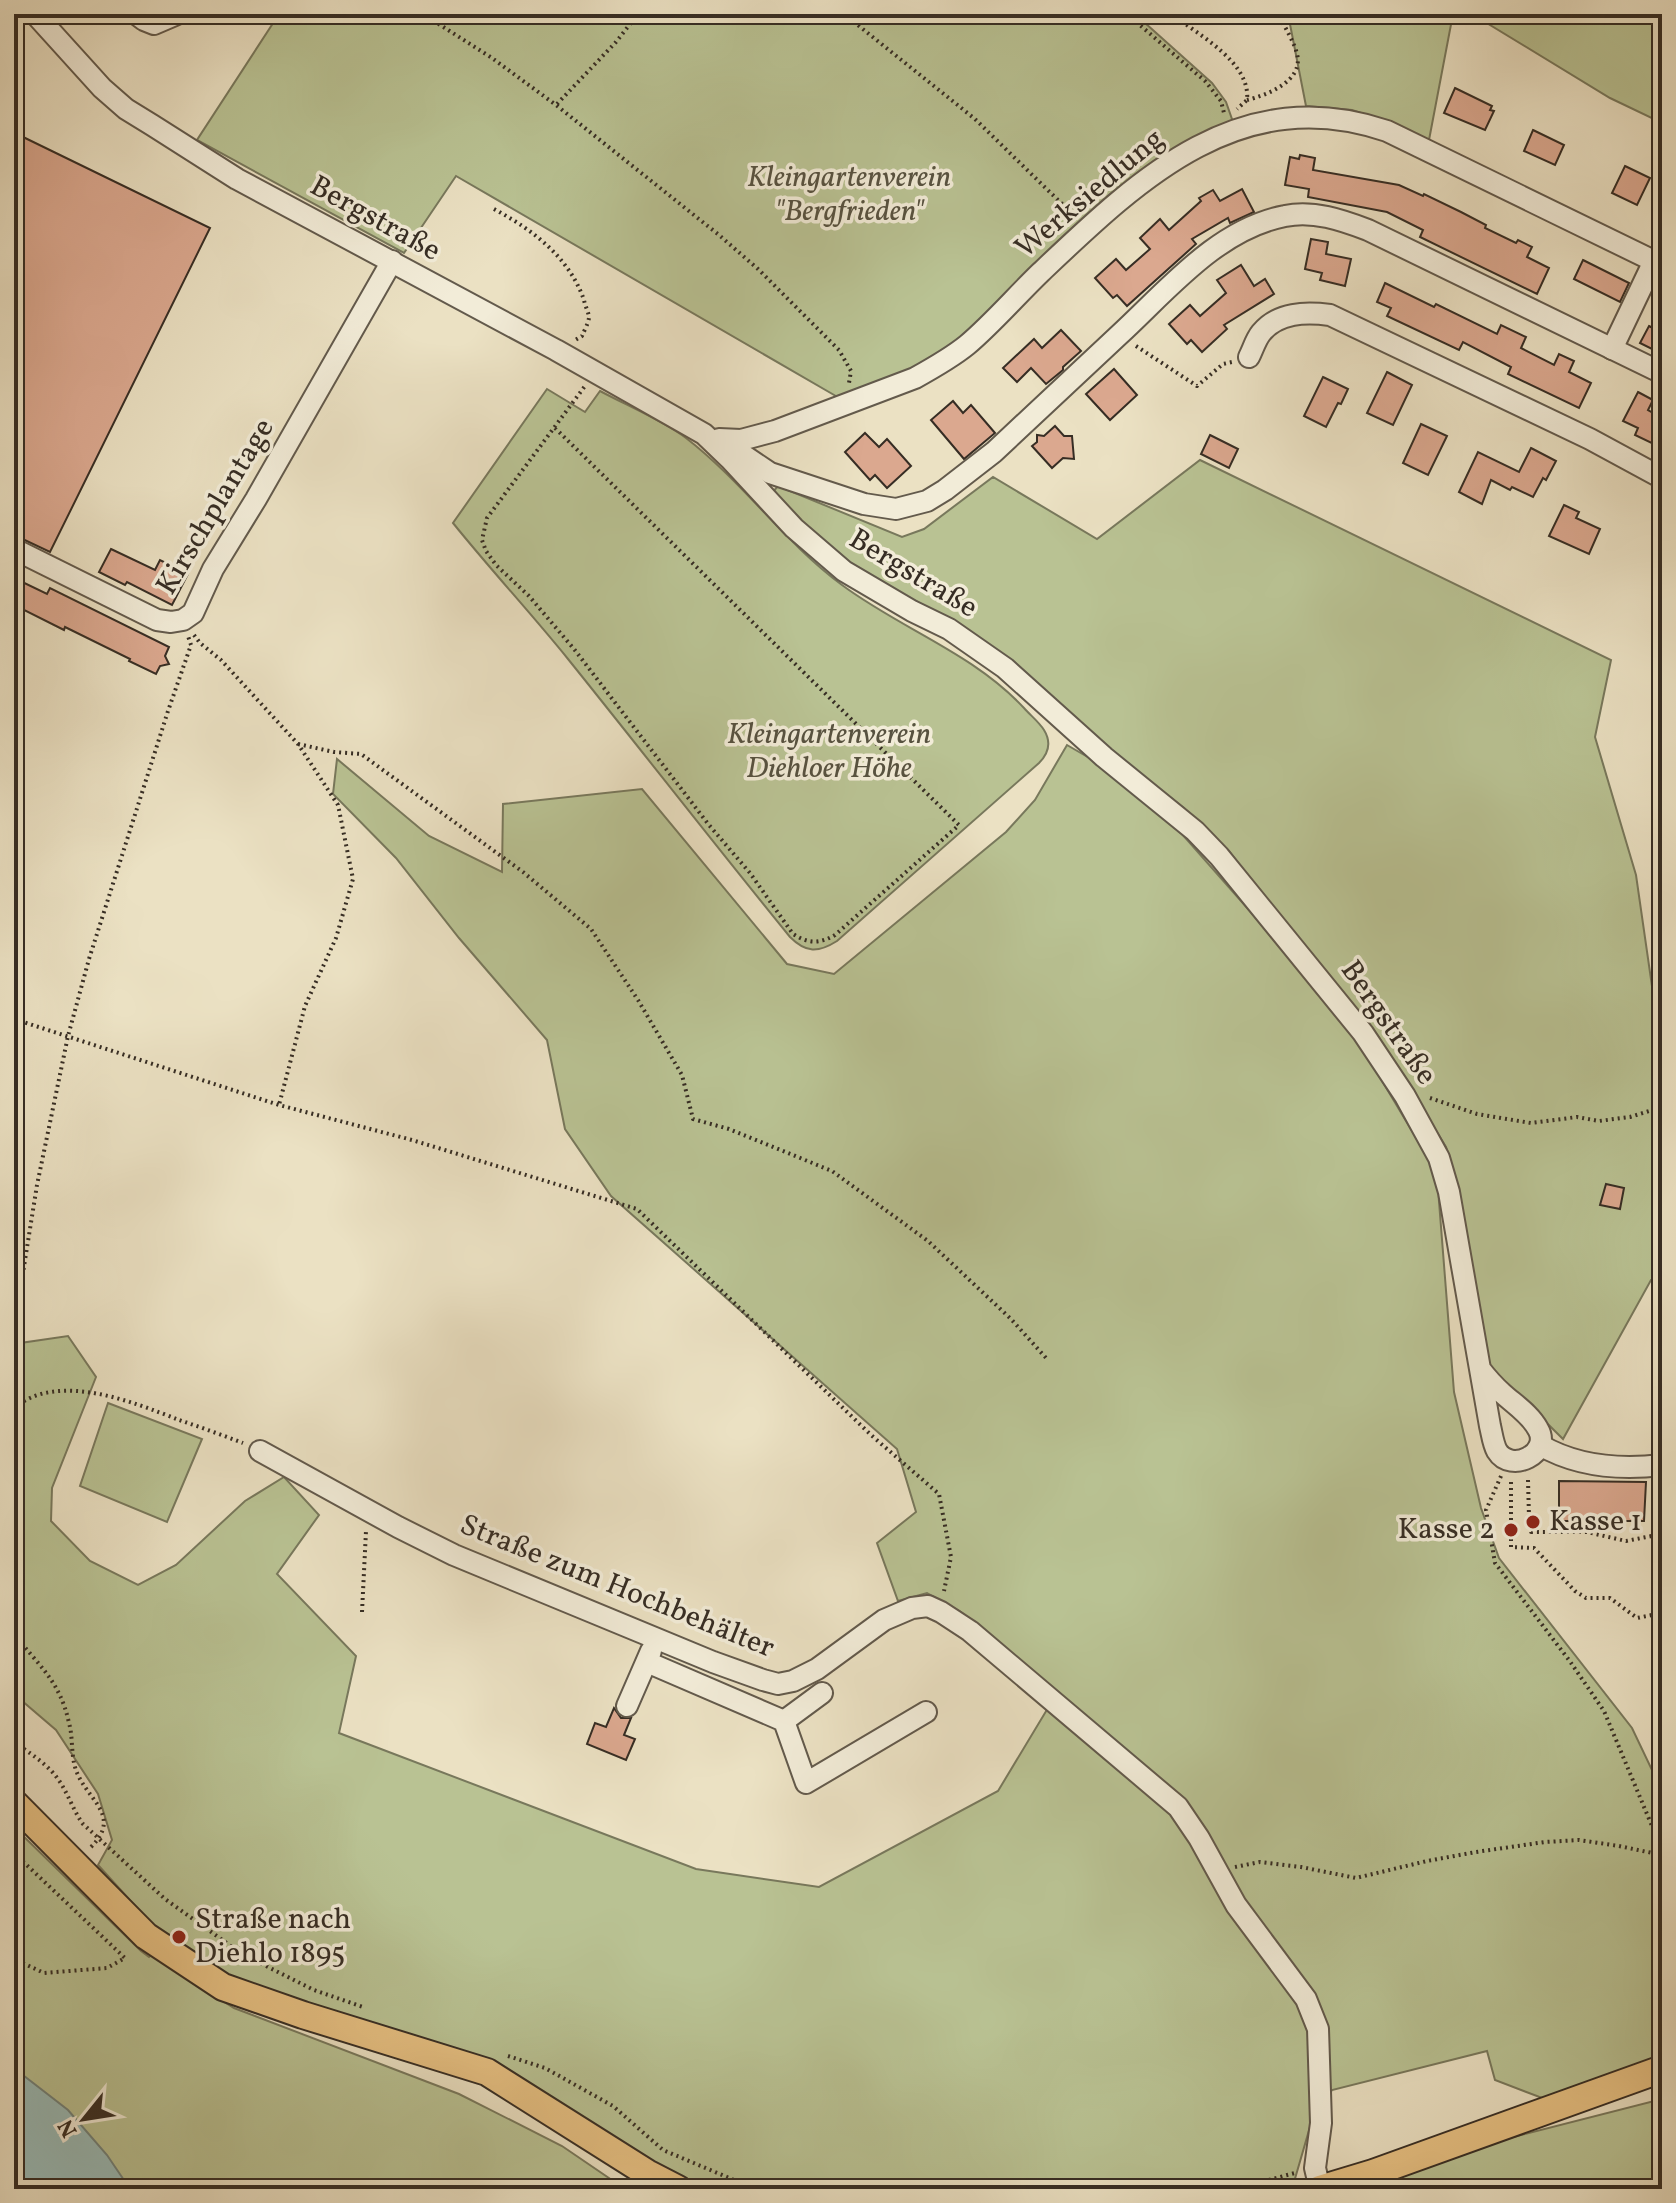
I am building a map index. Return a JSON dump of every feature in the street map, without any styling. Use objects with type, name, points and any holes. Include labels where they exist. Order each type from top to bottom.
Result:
[{"type":"main road","points":[[14,1803],[146,1936],[223,1987],[487,2072],[647,2173],[678,2189]]},
{"type":"main road","points":[[1320,2189],[1373,2173],[1662,2069]]},
{"type":"street","name":"Bergstraße","points":[[35,14],[102,88],[126,109],[237,179],[710,436],[794,528],[844,571],[949,629],[1005,668],[1104,757],[1195,831],[1355,1022],[1397,1084],[1439,1158],[1446,1181],[1494,1441],[1498,1452],[1522,1456]]},
{"type":"street","points":[[136,14],[154,24],[175,15]]},
{"type":"street","name":"Werksiedlung","points":[[710,436],[741,440],[754,437],[915,378],[967,345],[1042,271],[1152,175],[1227,125],[1293,118],[1339,118],[1362,122],[1400,137],[1658,263],[1612,349]]},
{"type":"street","points":[[710,436],[736,449],[770,473],[874,507],[907,508],[927,501],[972,471],[1197,263],[1222,244],[1262,222],[1297,214],[1341,220],[1368,230],[1662,373]]},
{"type":"street","name":"Kirschplantage","points":[[14,549],[157,620],[183,620],[193,613],[213,569],[392,261]]},
{"type":"street","points":[[1249,357],[1260,334],[1282,318],[1310,313],[1330,315],[1590,439],[1662,478]]},
{"type":"street","points":[[1480,1369],[1540,1430],[1542,1441],[1522,1456]]},
{"type":"street","name":"Straße zum Hochbehälter","points":[[260,1451],[454,1555],[713,1662],[778,1684],[793,1681],[817,1669],[899,1612],[928,1606],[941,1612]]},
{"type":"street","points":[[1522,1456],[1558,1455],[1574,1460],[1634,1467],[1662,1465]]},
{"type":"street","points":[[941,1612],[970,1631],[1119,1755],[1189,1820],[1236,1905],[1306,1999],[1318,2029],[1321,2123],[1315,2168],[1320,2189]]},
{"type":"street","points":[[627,1706],[656,1638]]},
{"type":"street","points":[[647,1662],[784,1721],[806,1783],[926,1712]]},
{"type":"street","points":[[784,1721],[822,1693]]},
{"type":"path","points":[[423,14],[492,58],[556,105],[758,269],[839,350],[851,371],[840,407]]},
{"type":"path","points":[[556,105],[616,42],[638,14]]},
{"type":"path","points":[[844,14],[975,119],[1061,203],[1074,207],[1102,188],[1121,200]]},
{"type":"path","points":[[1127,14],[1205,81],[1221,101],[1227,125]]},
{"type":"path","points":[[1172,14],[1216,46],[1244,78],[1248,89],[1247,100],[1227,125]]},
{"type":"path","points":[[1247,100],[1279,89],[1295,72],[1298,64],[1298,55],[1279,14]]},
{"type":"path","points":[[494,209],[520,223],[545,243],[566,265],[581,293],[589,317],[582,336],[556,350]]},
{"type":"path","points":[[1119,336],[1197,386],[1223,364],[1249,357]]},
{"type":"path","points":[[555,428],[959,825],[826,940],[813,943],[793,934],[750,873],[709,825],[581,657],[486,551],[482,540],[487,518],[571,405]]},
{"type":"path","points":[[183,620],[200,643],[221,660],[298,744],[338,805],[353,879],[336,938],[305,1006],[279,1105]]},
{"type":"path","points":[[14,1329],[37,1185],[68,1036],[89,959],[191,645],[183,620]]},
{"type":"path","points":[[298,744],[361,754],[523,872],[591,929],[682,1075],[693,1119],[729,1129],[832,1171],[928,1241],[1011,1319],[1047,1359]]},
{"type":"path","points":[[14,1019],[279,1105],[412,1140],[637,1209],[871,1435],[939,1494],[951,1557],[941,1612]]},
{"type":"path","points":[[1397,1084],[1477,1114],[1531,1123],[1577,1117],[1599,1121],[1630,1117],[1662,1107]]},
{"type":"path","points":[[14,1408],[30,1398],[53,1392],[107,1396],[131,1401],[260,1451]]},
{"type":"path","points":[[1522,1456],[1529,1517]]},
{"type":"path","points":[[1522,1456],[1511,1547],[1534,1548],[1575,1591],[1586,1598],[1610,1598],[1637,1618],[1662,1613]]},
{"type":"path","points":[[1522,1456],[1486,1510],[1495,1563],[1604,1711],[1662,1853]]},
{"type":"path","points":[[362,1612],[365,1537],[372,1513]]},
{"type":"path","points":[[1530,1526],[1531,1532],[1587,1532],[1626,1541],[1662,1534]]},
{"type":"path","points":[[14,1634],[45,1668],[60,1694],[70,1724],[75,1767],[88,1793],[104,1812],[105,1828],[99,1840],[76,1863]]},
{"type":"path","points":[[14,1742],[54,1774],[67,1793],[73,1811],[99,1840],[165,1899],[242,1954],[314,1990],[370,2009]]},
{"type":"path","points":[[1218,1871],[1260,1862],[1356,1878],[1476,1852],[1579,1840],[1662,1853]]},
{"type":"path","points":[[14,1853],[125,1958],[107,1968],[44,1973],[14,1959]]},
{"type":"path","points":[[499,2053],[545,2068],[613,2106],[663,2150],[734,2180],[778,2189]]},
{"type":"green space","name":"Kleingartenverein \"Bergfrieden\"","points":[[279,14],[1135,14],[1212,83],[1226,102],[1233,122],[1186,142],[1125,184],[958,341],[910,371],[841,399],[456,176],[404,253],[197,140]]},
{"type":"green space","points":[[1288,14],[1453,14],[1429,140],[1352,110],[1306,106]]},
{"type":"green space","points":[[1472,14],[1662,14],[1662,123],[1610,98]]},
{"type":"green space","name":"Kleingartenverein Diehloer Höhe","points":[[547,389],[585,412],[600,391],[686,438],[726,473],[821,568],[865,601],[982,672],[1024,708],[1046,735],[1048,748],[1039,763],[830,945],[812,950],[790,937],[568,659],[453,523]]},
{"type":"green space","points":[[1200,460],[1611,660],[1595,737],[1636,875],[1655,1007],[1652,1085],[1662,1107],[1662,1281],[1651,1280],[1563,1439],[1487,1364],[1437,1176],[1454,1392],[1481,1508],[1499,1558],[1632,1728],[1662,1791],[1662,2063],[1550,2101],[1495,2080],[1487,2051],[1332,2090],[1310,2127],[1292,2189],[680,2189],[470,2072],[229,1982],[158,1931],[98,1865],[112,1840],[98,1794],[56,1730],[14,1694],[14,1240],[20,1241],[20,1343],[68,1336],[96,1377],[52,1488],[51,1521],[90,1561],[138,1585],[176,1565],[245,1501],[284,1477],[319,1515],[277,1574],[356,1656],[339,1733],[696,1869],[819,1887],[998,1791],[1057,1693],[961,1612],[927,1593],[898,1601],[877,1543],[916,1512],[897,1449],[611,1196],[565,1129],[547,1040],[459,938],[396,858],[333,794],[337,759],[429,836],[502,872],[503,804],[642,789],[787,964],[834,974],[1006,832],[1035,800],[1067,745],[1098,763],[1182,834],[1357,1039],[1436,1171],[1452,1166],[1446,1147],[1378,1036],[1229,851],[1184,808],[1112,752],[902,594],[850,565],[803,526],[772,493],[778,486],[902,537],[924,529],[993,477],[1097,539]]},
{"type":"green space","points":[[108,1403],[202,1439],[167,1522],[80,1486]]},
{"type":"green space","points":[[14,1827],[141,1951],[234,2008],[459,2094],[562,2146],[625,2189],[14,2189]]},
{"type":"green space","points":[[1662,2099],[1662,2189],[1352,2189],[1373,2173]]},
{"type":"water","points":[[19,2072],[68,2110],[107,2155],[130,2189],[14,2189],[14,2077]]},
{"type":"building","points":[[1455,88],[1492,106],[1490,110],[1494,111],[1485,130],[1444,113]]},
{"type":"building","points":[[1533,130],[1564,145],[1555,165],[1524,151]]},
{"type":"building","points":[[21,136],[210,228],[50,552],[14,535],[14,151]]},
{"type":"building","points":[[1300,155],[1315,158],[1313,170],[1399,185],[1424,194],[1486,225],[1485,228],[1532,247],[1527,257],[1549,268],[1537,294],[1420,237],[1423,230],[1387,212],[1308,197],[1309,189],[1285,185],[1290,157],[1299,159]]},
{"type":"building","points":[[1625,166],[1650,178],[1637,205],[1612,193]]},
{"type":"building","points":[[1242,189],[1254,212],[1230,223],[1228,218],[1192,239],[1196,244],[1127,306],[1117,295],[1113,298],[1095,278],[1116,259],[1126,270],[1150,249],[1140,238],[1160,219],[1169,230],[1201,201],[1199,198],[1213,190],[1220,201]]},
{"type":"building","points":[[1311,239],[1328,242],[1326,254],[1351,259],[1345,286],[1320,280],[1322,273],[1305,269]]},
{"type":"building","points":[[1583,260],[1629,283],[1620,302],[1574,279]]},
{"type":"building","points":[[1241,265],[1254,286],[1265,279],[1274,294],[1224,325],[1227,329],[1202,352],[1191,340],[1187,344],[1169,324],[1190,305],[1200,316],[1226,293],[1217,280]]},
{"type":"building","points":[[1385,283],[1497,334],[1501,325],[1526,337],[1521,348],[1554,365],[1559,354],[1574,361],[1569,372],[1591,383],[1579,408],[1508,374],[1511,367],[1463,342],[1459,350],[1387,316],[1391,308],[1377,302]]},
{"type":"building","points":[[1649,326],[1662,333],[1662,354],[1640,343]]},
{"type":"building","points":[[1061,330],[1081,351],[1046,384],[1031,368],[1017,382],[1003,368],[1034,339],[1042,348]]},
{"type":"building","points":[[1114,369],[1137,395],[1110,420],[1086,394]]},
{"type":"building","points":[[1387,372],[1412,385],[1393,425],[1367,413]]},
{"type":"building","points":[[1323,377],[1348,389],[1326,427],[1304,416]]},
{"type":"building","points":[[1638,392],[1653,400],[1648,410],[1662,418],[1662,448],[1635,435],[1638,428],[1623,421]]},
{"type":"building","points":[[953,401],[963,413],[971,405],[995,433],[964,459],[931,420]]},
{"type":"building","points":[[1421,424],[1447,436],[1428,475],[1403,463]]},
{"type":"building","points":[[1055,426],[1064,436],[1072,436],[1074,459],[1063,458],[1052,468],[1032,446],[1037,442],[1037,435],[1044,436]]},
{"type":"building","points":[[865,433],[879,447],[887,439],[911,466],[887,488],[875,475],[870,480],[845,452]]},
{"type":"building","points":[[1210,435],[1238,449],[1229,468],[1201,454]]},
{"type":"building","points":[[1531,448],[1556,461],[1533,497],[1491,480],[1482,504],[1459,492],[1478,452],[1519,472]]},
{"type":"building","points":[[1564,505],[1579,512],[1576,518],[1600,529],[1589,554],[1549,536]]},
{"type":"building","points":[[111,549],[155,570],[160,560],[188,574],[172,605],[127,582],[125,585],[99,572]]},
{"type":"building","points":[[14,578],[47,594],[50,588],[169,647],[165,656],[169,664],[160,666],[156,674],[65,627],[64,630],[14,605]]},
{"type":"building","points":[[1606,1184],[1624,1188],[1620,1209],[1600,1205]]},
{"type":"building","points":[[1559,1481],[1646,1482],[1644,1521],[1559,1521]]},
{"type":"building","points":[[614,1708],[621,1718],[631,1718],[624,1735],[635,1739],[626,1760],[587,1744],[595,1723],[606,1727]]},
{"type":"place","name":"Kasse 1","points":[[1533,1522]]},
{"type":"place","name":"Kasse 2","points":[[1511,1530]]},
{"type":"place","name":"Straße nach Diehlo 1895","points":[[179,1937]]}]
